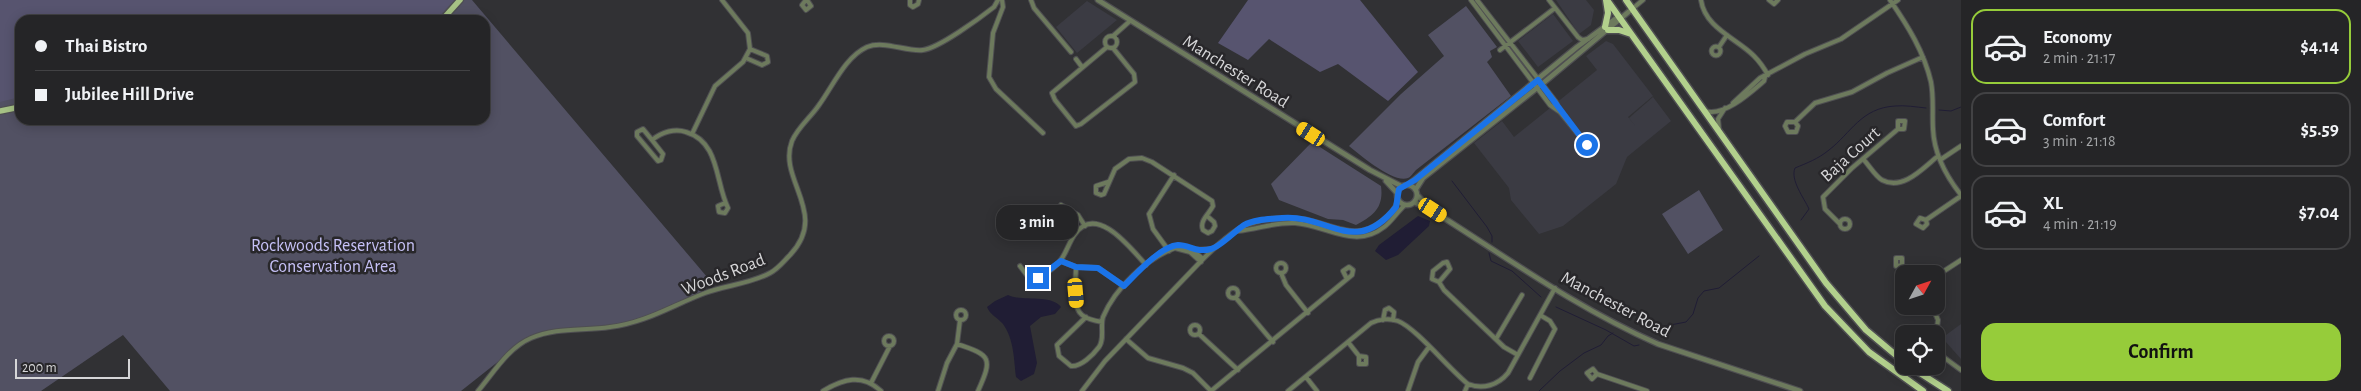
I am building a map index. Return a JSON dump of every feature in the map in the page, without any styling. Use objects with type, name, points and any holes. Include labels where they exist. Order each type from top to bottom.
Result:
[{"type":"highway","points":[[1607,0],[1825,306],[1869,352],[1923,391]]},
{"type":"highway","points":[[1607,0],[1606,29],[1632,34]]},
{"type":"highway","points":[[1626,0],[1838,298],[1866,330],[1895,354]]},
{"type":"highway","points":[[1923,375],[1948,391]]},
{"type":"main road","points":[[446,15],[460,0]]},
{"type":"main road","points":[[0,111],[15,108]]},
{"type":"street","points":[[692,134],[715,86],[746,58],[750,49],[748,33],[722,0]]},
{"type":"street","points":[[910,0],[910,5],[913,7],[918,4],[919,0]]},
{"type":"street","points":[[1000,0],[1003,7],[993,33],[989,77],[996,88],[1043,133]]},
{"type":"street","name":"Woods Road","points":[[478,391],[507,356],[531,338],[546,333],[610,327],[640,321],[705,293],[752,281],[771,273],[795,250],[805,227],[802,200],[791,169],[792,142],[846,66],[867,47],[877,45],[912,50],[937,46],[994,7],[1000,0]]},
{"type":"street","points":[[1031,0],[1034,8],[1071,52]]},
{"type":"street","name":"Manchester Road","points":[[1098,0],[1385,180],[1401,186]]},
{"type":"street","points":[[1471,0],[1556,102],[1560,112]]},
{"type":"street","points":[[1477,0],[1535,86],[1550,105],[1560,112],[1587,145]]},
{"type":"street","points":[[1550,0],[1578,37],[1582,40],[1588,39]]},
{"type":"street","points":[[1340,233],[1358,232],[1376,226],[1392,213],[1398,200],[1397,193],[1401,186],[1408,185],[1643,0]]},
{"type":"street","points":[[1701,0],[1706,16],[1754,56],[1766,76]]},
{"type":"street","points":[[1769,0],[1774,4],[1778,0]]},
{"type":"street","points":[[1719,131],[1718,119],[1726,108],[1752,92],[1764,81],[1766,76],[1805,54],[1841,38],[1892,2],[1898,0]]},
{"type":"street","points":[[1892,2],[1917,42],[1923,57],[1932,91],[1933,132],[1939,158],[1961,196],[1926,220]]},
{"type":"street","points":[[1500,50],[1555,8]]},
{"type":"street","points":[[1107,47],[1106,38],[1113,36],[1130,21]]},
{"type":"street","points":[[1540,82],[1588,39],[1606,29]]},
{"type":"street","points":[[1719,47],[1727,35]]},
{"type":"street","points":[[1113,36],[1117,42],[1113,48]]},
{"type":"street","points":[[1577,48],[1578,37]]},
{"type":"street","points":[[1107,47],[1113,48],[1134,74],[1135,82],[1076,126],[1055,100],[1052,93],[1107,47]]},
{"type":"street","points":[[746,58],[762,65],[768,62],[767,56],[750,49]]},
{"type":"street","points":[[1795,122],[1815,103],[1852,92],[1887,73],[1923,57]]},
{"type":"street","points":[[1076,59],[1082,67]]},
{"type":"street","points":[[1082,391],[1126,338],[1202,260],[1213,249],[1238,231],[1252,222],[1285,218],[1304,219],[1352,238],[1372,234],[1386,226],[1405,205],[1414,202],[1417,195],[1416,189],[1423,178],[1535,86]]},
{"type":"street","points":[[1703,110],[1713,112],[1726,108]]},
{"type":"street","points":[[643,129],[652,140],[663,154],[661,160],[655,160],[637,136],[637,132],[643,129]]},
{"type":"street","name":"Baja Court","points":[[1840,224],[1826,209],[1823,197],[1898,129]]},
{"type":"street","points":[[652,140],[676,130],[692,134],[705,143],[711,152],[725,202]]},
{"type":"street","points":[[1863,159],[1883,180],[1896,183],[1911,177],[1961,146]]},
{"type":"street","points":[[1108,182],[1115,169],[1133,158],[1146,159],[1212,201],[1213,206],[1207,216]]},
{"type":"street","points":[[1167,250],[1150,224],[1149,214],[1174,176]]},
{"type":"street","name":"Manchester Road","points":[[1385,180],[1397,193]]},
{"type":"street","points":[[1408,185],[1416,189]]},
{"type":"street","name":"Manchester Road","points":[[1417,195],[1433,210]]},
{"type":"street","points":[[1398,200],[1405,205]]},
{"type":"street","name":"Manchester Road","points":[[1414,202],[1433,210],[1554,288],[1621,327],[1658,344],[1775,384],[1781,389],[1800,391]]},
{"type":"street","points":[[1061,205],[1078,215],[1085,226]]},
{"type":"street","points":[[1020,266],[1029,278],[1036,279],[1061,261],[1076,232],[1085,226],[1099,225],[1115,232],[1146,265]]},
{"type":"street","points":[[1086,317],[1057,345],[1058,356],[1071,366],[1081,364],[1099,348],[1102,341],[1102,322],[1108,308],[1124,286],[1152,260],[1179,245],[1193,250],[1213,249]]},
{"type":"street","points":[[1167,250],[1180,248],[1187,250],[1202,260]]},
{"type":"street","points":[[1193,250],[1202,260]]},
{"type":"street","points":[[1945,270],[1961,260]]},
{"type":"street","points":[[1061,261],[1076,267],[1098,268],[1124,286]]},
{"type":"street","points":[[1439,282],[1450,269],[1448,262],[1443,263],[1432,272],[1432,279],[1439,282],[1444,290],[1507,350],[1518,356]]},
{"type":"street","points":[[1076,267],[1077,304],[1082,315],[1102,322]]},
{"type":"street","points":[[1281,273],[1286,285],[1308,312]]},
{"type":"street","points":[[1126,338],[1148,358],[1172,364],[1193,374],[1211,391],[1273,342],[1347,279]]},
{"type":"street","points":[[1288,391],[1371,323],[1382,320],[1393,320],[1406,326],[1468,384],[1482,387],[1497,383],[1508,373],[1554,288]]},
{"type":"street","points":[[1496,339],[1522,296]]},
{"type":"street","points":[[1236,298],[1273,342]]},
{"type":"street","points":[[1382,320],[1385,310],[1390,308],[1394,312],[1393,320]]},
{"type":"street","points":[[1530,378],[1555,329],[1550,321],[1540,315]]},
{"type":"street","points":[[938,391],[947,363],[956,344],[960,320]]},
{"type":"street","points":[[1199,334],[1238,370]]},
{"type":"street","points":[[1348,342],[1359,356]]},
{"type":"street","points":[[956,344],[981,352],[988,360],[988,368],[978,391]]},
{"type":"street","points":[[871,383],[890,346]]},
{"type":"street","points":[[1408,391],[1418,362],[1429,348]]},
{"type":"street","points":[[1945,358],[1961,370]]},
{"type":"street","points":[[1597,374],[1647,391]]},
{"type":"street","points":[[1306,377],[1317,391]]},
{"type":"street","points":[[823,391],[847,379],[858,379],[871,383],[881,391]]},
{"type":"street","points":[[1465,391],[1468,384]]},
{"type":"street","points":[[1773,391],[1775,384]]},
{"type":"shaded area","points":[[0,0],[454,0],[440,15],[15,15],[15,98],[0,102]]},
{"type":"shaded area","points":[[1248,0],[1360,0],[1418,72],[1388,101],[1338,64],[1320,72],[1269,39],[1248,60],[1218,43]]},
{"type":"shaded area","points":[[1556,0],[1586,0],[1594,10],[1591,25],[1579,34]]},
{"type":"shaded area","points":[[1087,1],[1117,20],[1077,53],[1056,27]]},
{"type":"shaded area","points":[[1553,14],[1573,41],[1538,67],[1518,41]]},
{"type":"shaded area","points":[[1606,41],[1613,44],[1653,96],[1628,117],[1636,127],[1629,118],[1653,97],[1671,121],[1627,157],[1616,184],[1563,226],[1539,234],[1511,200],[1509,188],[1474,143],[1502,121],[1514,137],[1597,70],[1586,56]]},
{"type":"shaded area","points":[[1418,216],[1430,221],[1429,226],[1398,255],[1386,260],[1375,251],[1379,245]]},
{"type":"shaded area","points":[[1008,295],[1021,298],[1044,299],[1061,307],[1055,314],[1041,317],[1030,326],[1037,363],[1034,374],[1021,381],[1016,377],[1013,350],[1007,330],[987,307]]},
{"type":"shaded area","points":[[1961,324],[1961,359],[1945,341],[1946,335]]},
{"type":"green space","name":"Rockwoods Reservation Conservation Area","points":[[0,0],[472,0],[485,15],[15,15],[15,125],[490,125],[490,21],[713,284],[679,306],[610,327],[537,333],[461,391],[170,391],[123,335],[41,391],[0,391]]},
{"type":"green space","points":[[1466,6],[1497,47],[1490,51],[1492,57],[1487,62],[1511,96],[1409,177],[1402,179],[1394,177],[1377,168],[1349,146],[1401,94],[1444,56],[1428,35]]},
{"type":"green space","points":[[1312,142],[1381,186],[1381,200],[1372,215],[1356,225],[1343,220],[1328,219],[1279,200],[1271,184]]},
{"type":"green space","points":[[1699,190],[1723,230],[1688,254],[1662,214]]},
{"type":"waterway","points":[[1801,220],[1809,209],[1794,178],[1795,168],[1825,153],[1858,122],[1873,111],[1899,106],[1926,108]]},
{"type":"waterway","points":[[1939,110],[1951,111],[1961,107]]},
{"type":"waterway","points":[[1452,181],[1487,227],[1492,236],[1492,242]]},
{"type":"waterway","points":[[1489,253],[1491,261],[1512,271],[1541,297]]},
{"type":"waterway","points":[[1655,332],[1665,326],[1686,322],[1693,314],[1698,298],[1704,291],[1719,288],[1759,256]]},
{"type":"waterway","points":[[1556,307],[1606,330],[1634,346],[1639,345]]},
{"type":"waterway","points":[[1539,391],[1560,371],[1584,353],[1601,345],[1613,333]]},
{"type":"route","points":[[1038,278],[1061,261],[1076,267],[1102,269],[1124,286],[1167,248],[1179,245],[1196,251],[1213,249],[1245,225],[1252,222],[1285,218],[1304,219],[1352,233],[1368,230],[1392,213],[1398,200],[1397,192],[1401,186],[1408,185],[1415,180],[1538,80],[1556,102],[1560,112],[1587,145]]}]
